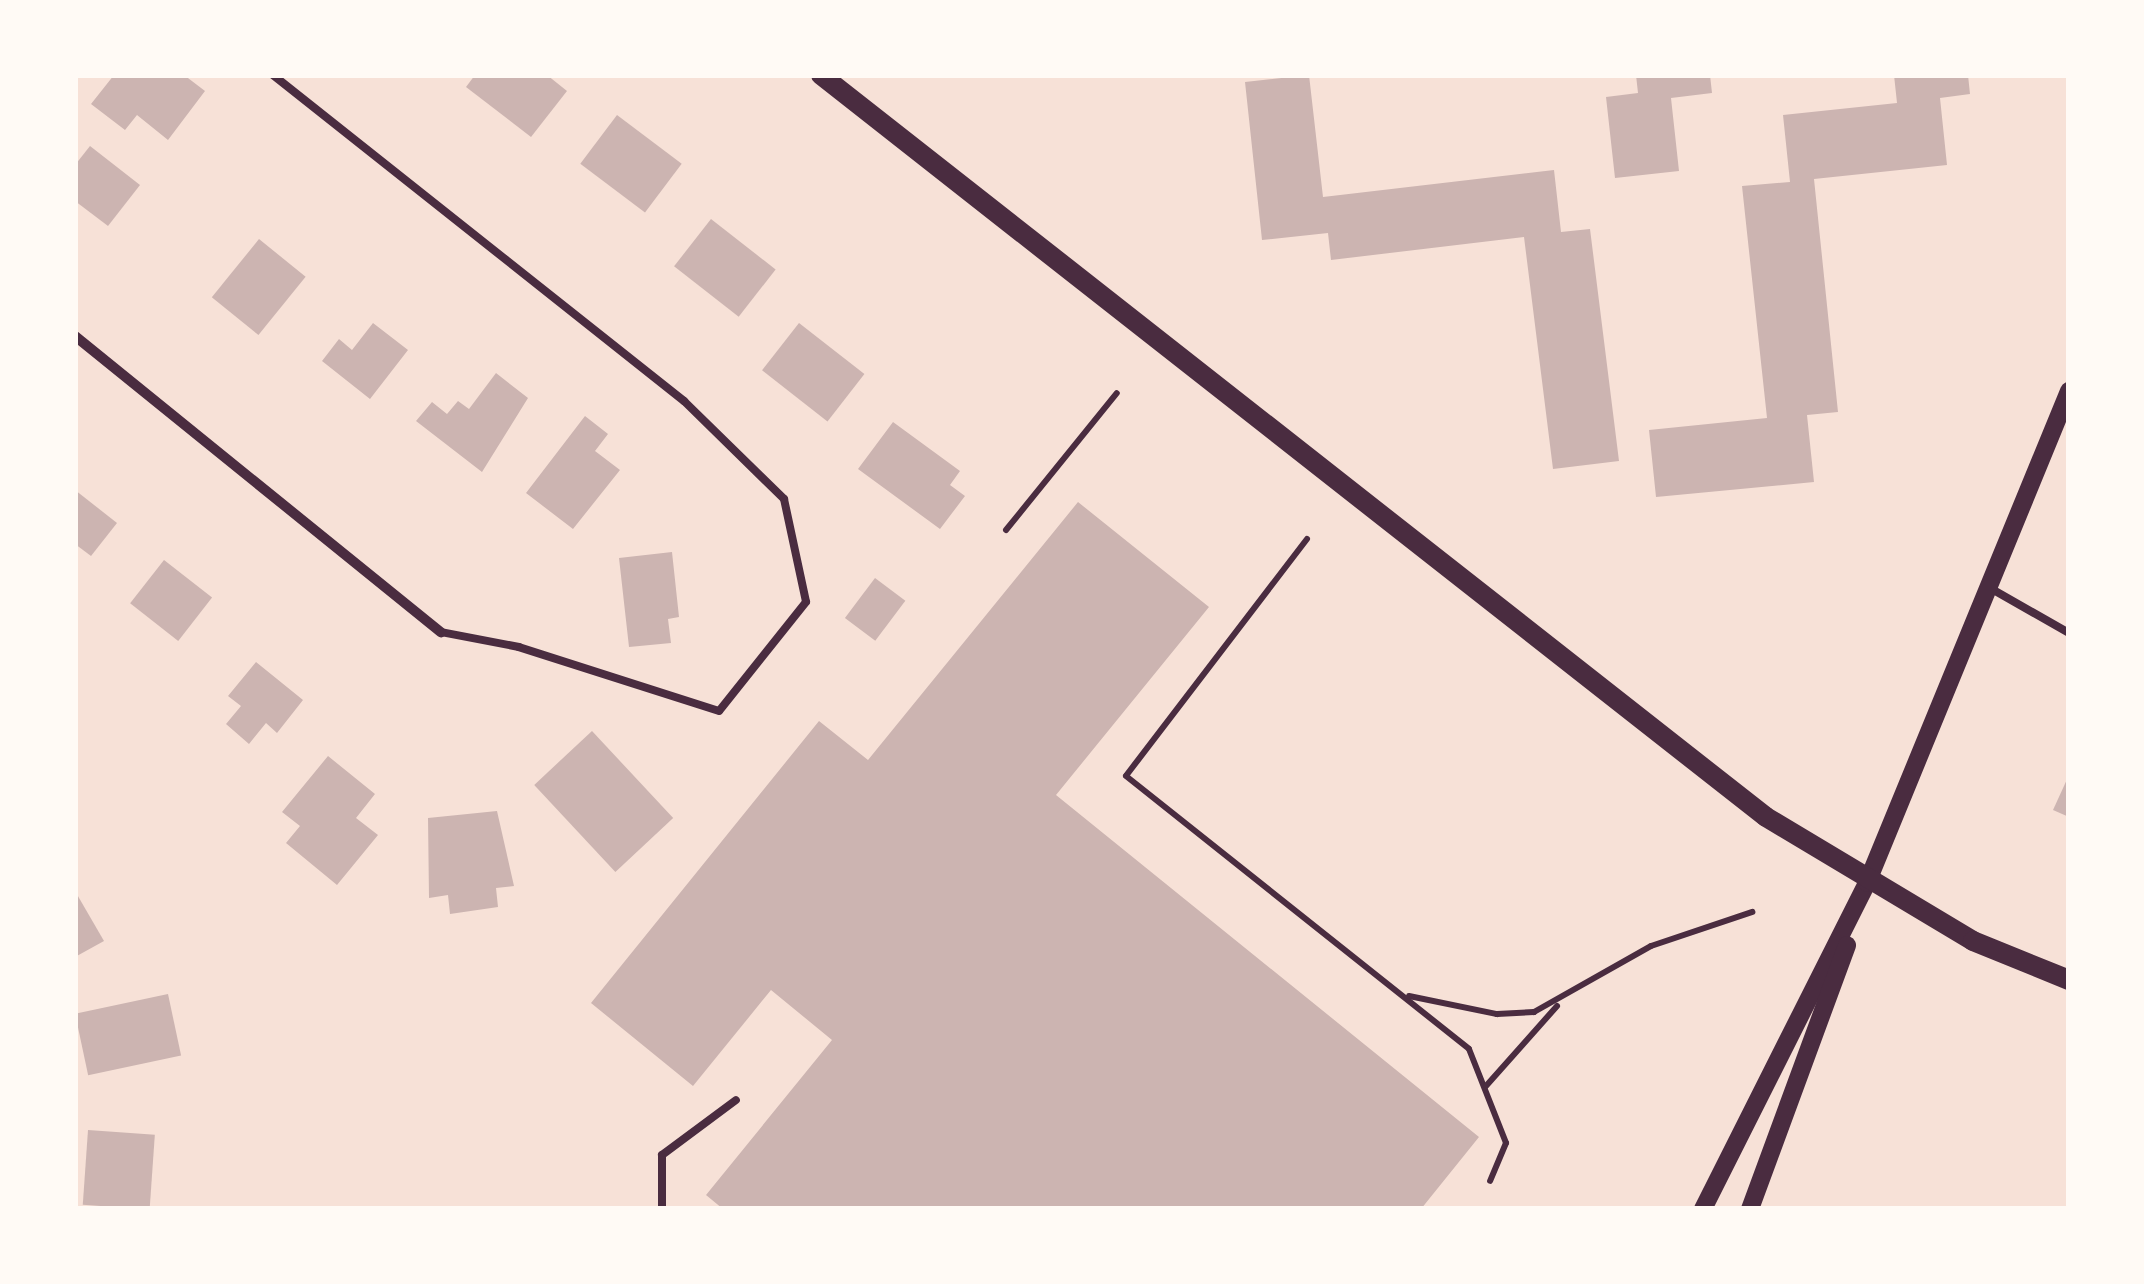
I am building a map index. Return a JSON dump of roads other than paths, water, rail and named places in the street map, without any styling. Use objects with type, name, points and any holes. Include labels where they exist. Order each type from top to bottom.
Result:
[{"type":"main road","points":[[821,75],[1766,817],[1867,883],[1974,941],[2069,980]]},
{"type":"street","points":[[75,336],[441,632]]},
{"type":"street","points":[[1750,1209],[1867,883],[2069,391]]},
{"type":"street","points":[[1703,1209],[1867,883]]},
{"type":"lane","points":[[272,75],[684,401],[784,499],[806,602],[719,711],[519,646],[441,632]]},
{"type":"lane","points":[[1986,586],[2069,633]]},
{"type":"lane","points":[[662,1209],[662,1155],[736,1100]]}]
